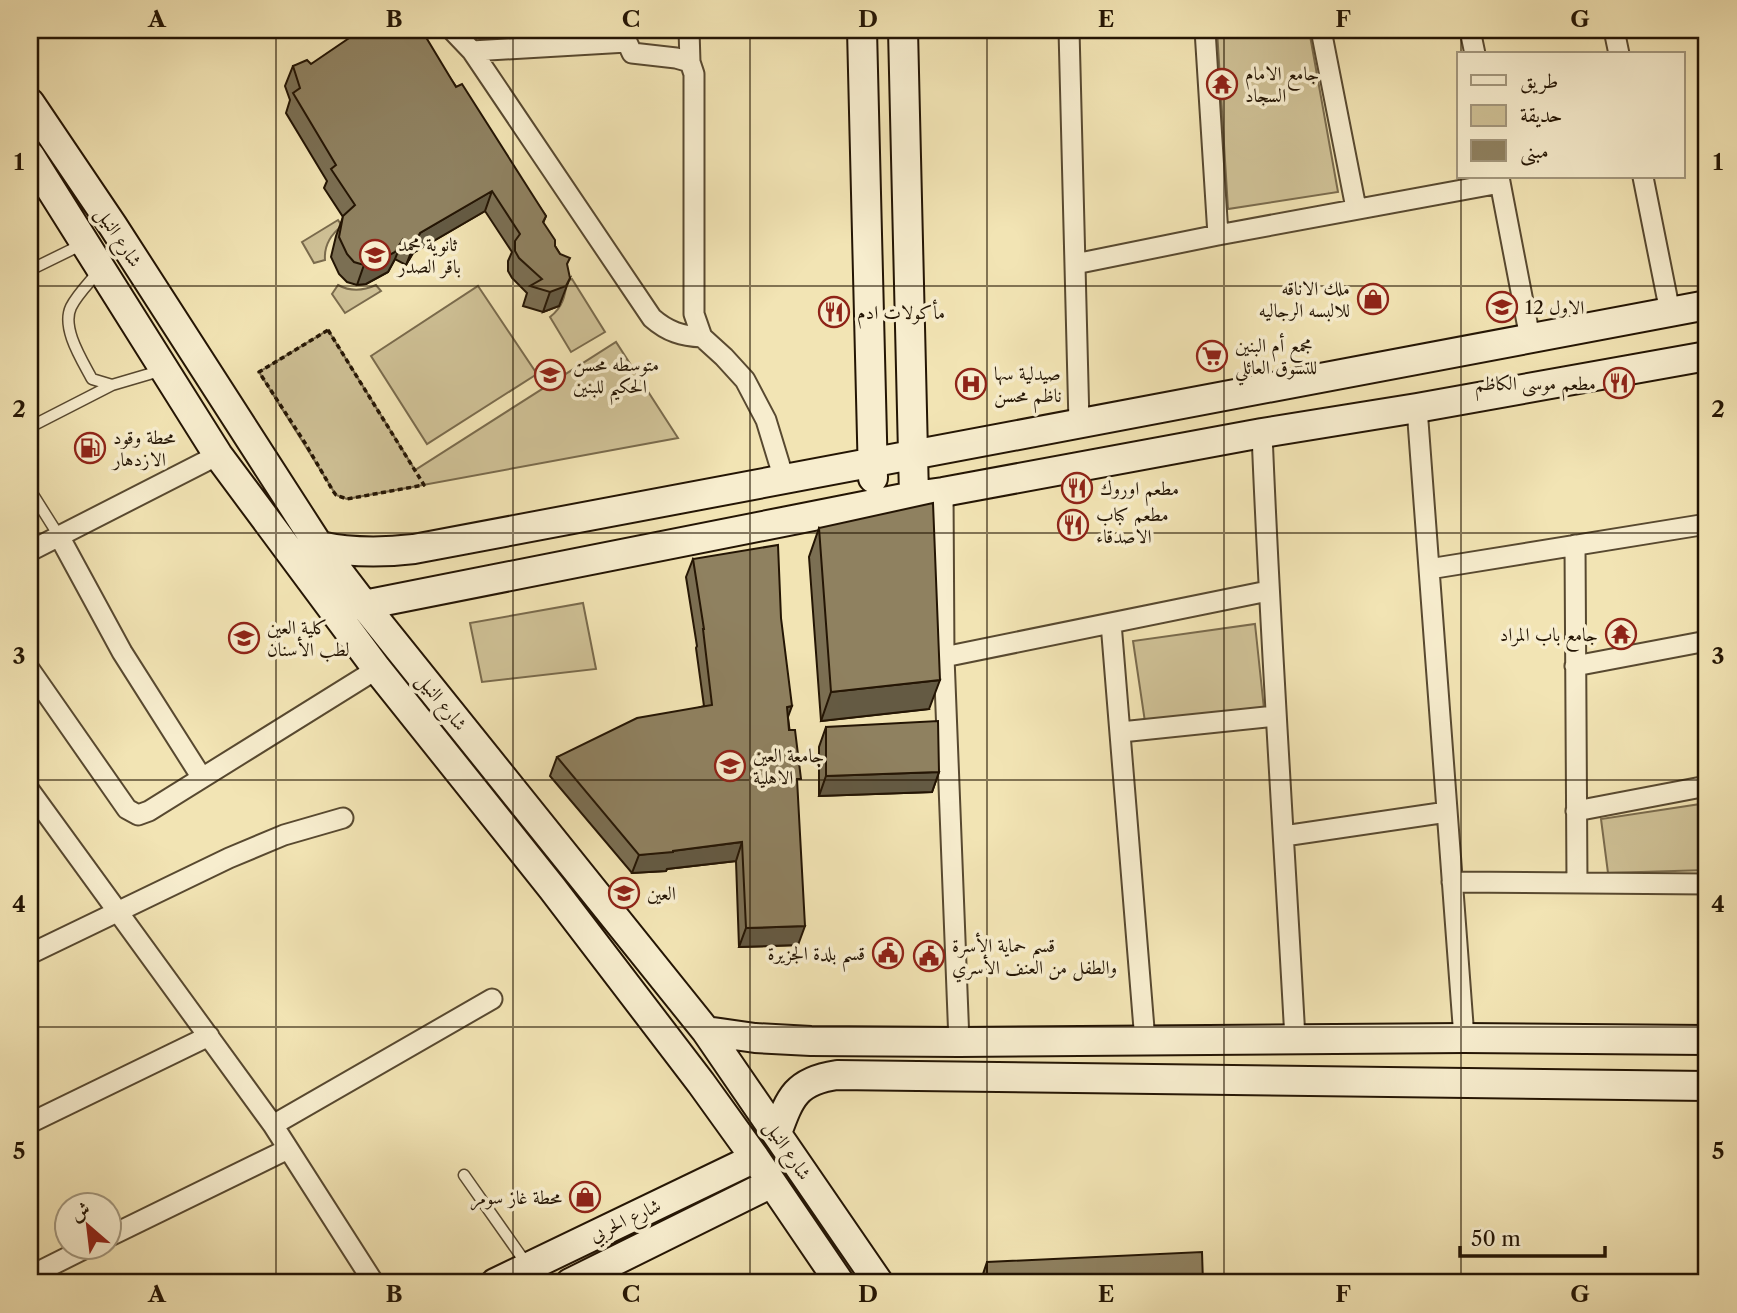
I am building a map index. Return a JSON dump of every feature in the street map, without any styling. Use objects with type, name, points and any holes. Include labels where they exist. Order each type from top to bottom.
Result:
[{"type":"main road","points":[[862,30],[874,504]]},
{"type":"main road","points":[[903,30],[914,496]]},
{"type":"main road","name":"شارع النيل","points":[[30,103],[113,226],[319,546],[706,1031],[879,1283]]},
{"type":"main road","points":[[30,156],[218,455],[377,669],[561,899],[702,1083],[840,1283]]},
{"type":"main road","points":[[85,243],[113,226]]},
{"type":"main road","points":[[319,546],[365,553],[414,549],[1707,305]]},
{"type":"main road","points":[[364,605],[914,496],[1707,356]]},
{"type":"main road","points":[[706,1031],[778,1040],[959,1042],[1295,1039],[1707,1040]]},
{"type":"main road","points":[[1476,1039],[1496,1066],[1492,1079],[1482,1084]]},
{"type":"main road","points":[[1526,1040],[1519,1068],[1523,1080],[1531,1085]]},
{"type":"main road","points":[[777,1133],[787,1106],[795,1094],[807,1083],[820,1077],[837,1075],[1707,1086]]},
{"type":"main road","name":"شارع الحربي","points":[[495,1283],[755,1158]]},
{"type":"main road","points":[[723,1173],[729,1174],[738,1183],[740,1189],[736,1201]]},
{"type":"main road","name":"شارع الحربي","points":[[569,1283],[772,1183]]},
{"type":"street","points":[[452,30],[472,51],[652,318],[684,336],[702,337]]},
{"type":"street","points":[[689,30],[690,62],[694,74],[694,314],[702,337],[746,380],[766,419],[784,479]]},
{"type":"street","points":[[1069,30],[1079,423]]},
{"type":"street","points":[[1205,30],[1218,234]]},
{"type":"street","points":[[1321,30],[1356,208]]},
{"type":"street","points":[[1471,30],[1475,52]]},
{"type":"street","points":[[1614,30],[1619,52]]},
{"type":"street","points":[[472,51],[517,39],[626,36],[632,53],[690,62]]},
{"type":"street","points":[[1643,178],[1670,312]]},
{"type":"street","points":[[1075,264],[1499,180],[1530,338]]},
{"type":"street","points":[[1417,408],[1452,882],[1476,1039]]},
{"type":"street","points":[[1262,433],[1268,591],[1295,1039]]},
{"type":"street","points":[[30,551],[218,455]]},
{"type":"street","points":[[943,492],[944,657],[959,1042]]},
{"type":"street","points":[[1429,569],[1707,524]]},
{"type":"street","points":[[59,536],[122,652],[202,778]]},
{"type":"street","points":[[1575,545],[1577,883]]},
{"type":"street","points":[[944,657],[1268,591]]},
{"type":"street","points":[[1111,623],[1145,1041]]},
{"type":"street","points":[[1576,666],[1707,641]]},
{"type":"street","points":[[30,670],[127,809],[138,815],[149,811],[377,669]]},
{"type":"street","points":[[1121,733],[1276,716]]},
{"type":"street","points":[[1576,811],[1707,786]]},
{"type":"street","points":[[30,790],[273,1125],[374,1283]]},
{"type":"street","points":[[1284,836],[1447,812]]},
{"type":"street","points":[[30,954],[229,858],[284,835],[343,818]]},
{"type":"street","points":[[1452,882],[1707,884]]},
{"type":"street","points":[[273,1125],[492,999]]},
{"type":"street","points":[[30,1124],[209,1036]]},
{"type":"street","points":[[122,1230],[288,1149]]},
{"type":"street","points":[[30,1276],[63,1260]]},
{"type":"lane","points":[[30,270],[85,243]]},
{"type":"lane","points":[[100,269],[70,309],[68,326],[92,379],[112,385]]},
{"type":"lane","points":[[30,427],[112,385],[165,370]]},
{"type":"lane","points":[[30,489],[59,536]]},
{"type":"lane","points":[[464,1175],[528,1266]]},
{"type":"path","points":[[327,330],[424,485],[347,499],[336,495],[259,372],[290,354],[327,330]]},
{"type":"green space","points":[[1217,30],[1309,30],[1338,192],[1228,209]]},
{"type":"green space","points":[[338,220],[342,226],[329,241],[325,260],[314,263],[302,242]]},
{"type":"green space","points":[[572,279],[605,332],[571,352],[550,317],[563,301],[567,281]]},
{"type":"green space","points":[[338,285],[357,290],[376,285],[381,291],[345,313],[332,294]]},
{"type":"green space","points":[[478,286],[537,374],[427,444],[371,356]]},
{"type":"green space","points":[[328,330],[415,470],[616,342],[678,438],[347,499],[336,495],[259,372]]},
{"type":"green space","points":[[583,603],[596,669],[482,682],[470,623]]},
{"type":"green space","points":[[1255,624],[1264,709],[1145,722],[1133,641]]},
{"type":"green space","points":[[1707,803],[1707,870],[1608,873],[1601,819]]},
{"type":"building","points":[[361,30],[417,30],[421,36],[424,34],[456,87],[462,84],[546,216],[543,222],[555,240],[560,254],[570,258],[567,264],[570,278],[566,286],[550,292],[530,286],[542,279],[515,251],[515,241],[520,234],[492,191],[420,233],[414,245],[403,239],[395,252],[373,264],[354,262],[347,254],[339,237],[343,216],[355,205],[331,169],[336,165],[293,93],[300,88],[293,66],[307,60],[311,64]]},
{"type":"building","points":[[933,503],[940,680],[831,692],[819,528]]},
{"type":"building","points":[[778,545],[781,618],[792,706],[787,707],[789,730],[795,730],[801,779],[797,779],[805,926],[746,928],[742,842],[639,855],[557,757],[637,718],[712,705],[693,559]]},
{"type":"building","points":[[938,721],[939,772],[826,776],[826,727]]},
{"type":"building","points":[[1202,1252],[1203,1283],[987,1283],[987,1262]]},
{"type":"place","name":"جامع الامام السجاد","points":[[1222,84]]},
{"type":"place","name":"ثانوية محمد باقر الصدر","points":[[375,255]]},
{"type":"place","name":"ملك الاناقه للالبسه الرجاليه","points":[[1373,299]]},
{"type":"place","name":"الاول 12","points":[[1502,307]]},
{"type":"place","name":"مأكولات ادم","points":[[834,312]]},
{"type":"place","name":"مجمع أم البنين للتسوق العائلي","points":[[1212,356]]},
{"type":"place","name":"متوسطه محسن الحكيم للبنين","points":[[550,375]]},
{"type":"place","name":"مطعم موسى الكاظم","points":[[1619,383]]},
{"type":"place","name":"صيدلية سها ناظم محسن","points":[[971,384]]},
{"type":"place","name":"محطة وقود الازدهار","points":[[90,448]]},
{"type":"place","name":"مطعم اوروك","points":[[1077,488]]},
{"type":"place","name":"مطعم كباب الاصدقاء","points":[[1073,525]]},
{"type":"place","name":"جامع باب المراد","points":[[1621,634]]},
{"type":"place","name":"كلية العين لطب الأسنان","points":[[244,638]]},
{"type":"place","name":"جامعة العين الاهلية","points":[[730,766]]},
{"type":"place","name":"العين","points":[[624,893]]},
{"type":"place","name":"قسم بلدة الجزيرة","points":[[888,953]]},
{"type":"place","name":"قسم حماية الأسرة والطفل من العنف الأسري","points":[[929,956]]},
{"type":"place","name":"محطة غاز سومر","points":[[585,1197]]}]
